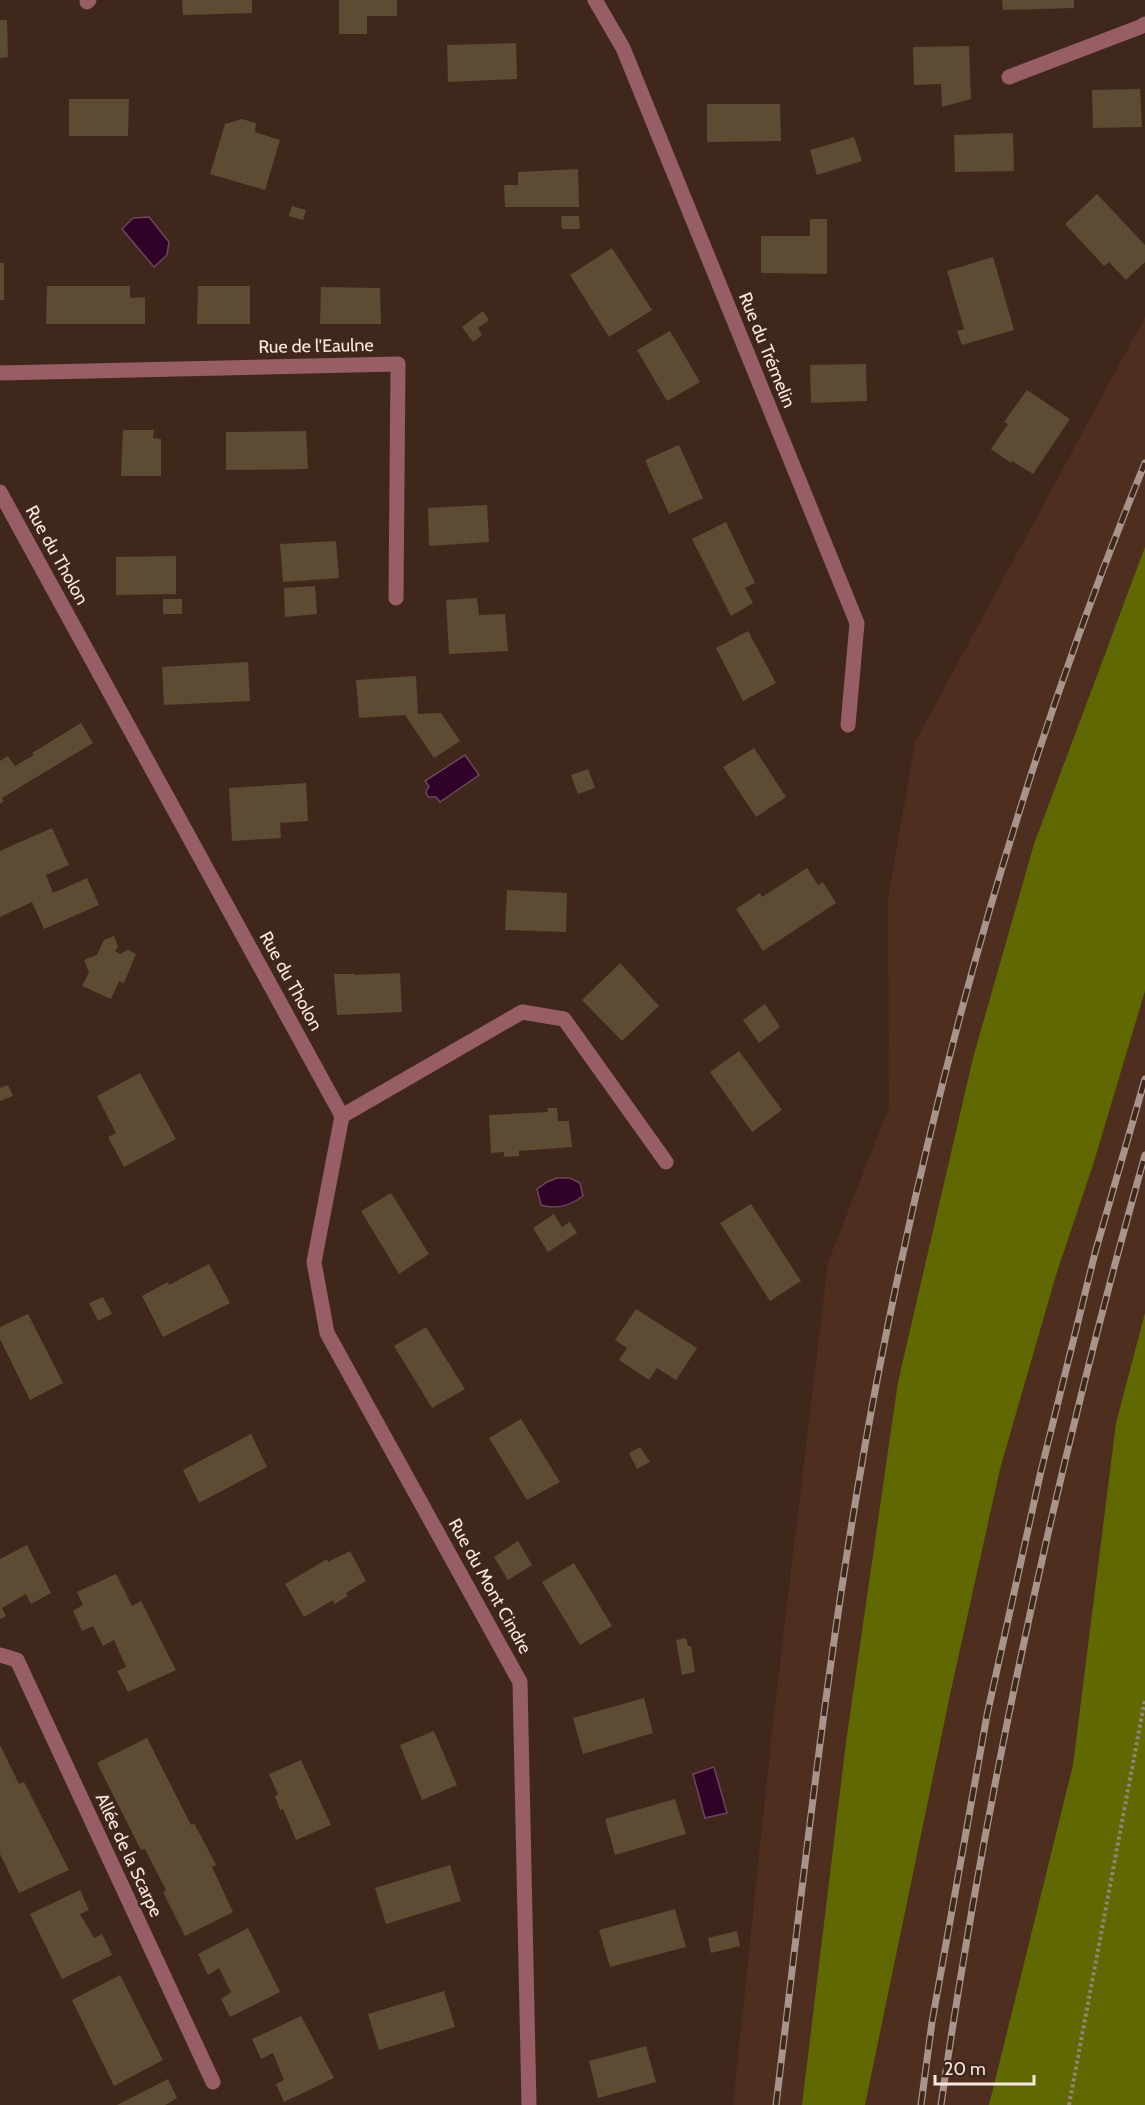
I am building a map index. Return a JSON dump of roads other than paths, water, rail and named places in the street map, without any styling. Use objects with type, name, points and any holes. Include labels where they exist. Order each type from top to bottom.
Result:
[{"type":"street","name":"Rue du Trémelin","points":[[595,0],[623,48],[857,622],[848,725]]},
{"type":"street","points":[[1009,77],[1145,24]]},
{"type":"street","name":"Rue de l'Eaulne","points":[[0,373],[398,364],[396,598]]},
{"type":"street","name":"Rue du Tholon","points":[[0,492],[342,1116]]},
{"type":"street","points":[[342,1116],[522,1012],[564,1019],[666,1161]]},
{"type":"street","name":"Rue du Mont Cindre","points":[[342,1116],[314,1262],[327,1333],[520,1682],[529,2105]]},
{"type":"street","name":"Allée de la Scarpe","points":[[0,1655],[17,1660],[213,2082]]},
{"type":"railway","points":[[776,2105],[809,1827],[834,1642],[863,1457],[904,1250],[930,1135],[990,907],[1062,683],[1145,463]]},
{"type":"railway","points":[[921,2105],[932,2022],[987,1715],[1041,1471],[1095,1253],[1145,1079]]},
{"type":"railway","points":[[941,2105],[980,1865],[1027,1627],[1082,1390],[1145,1155]]}]
